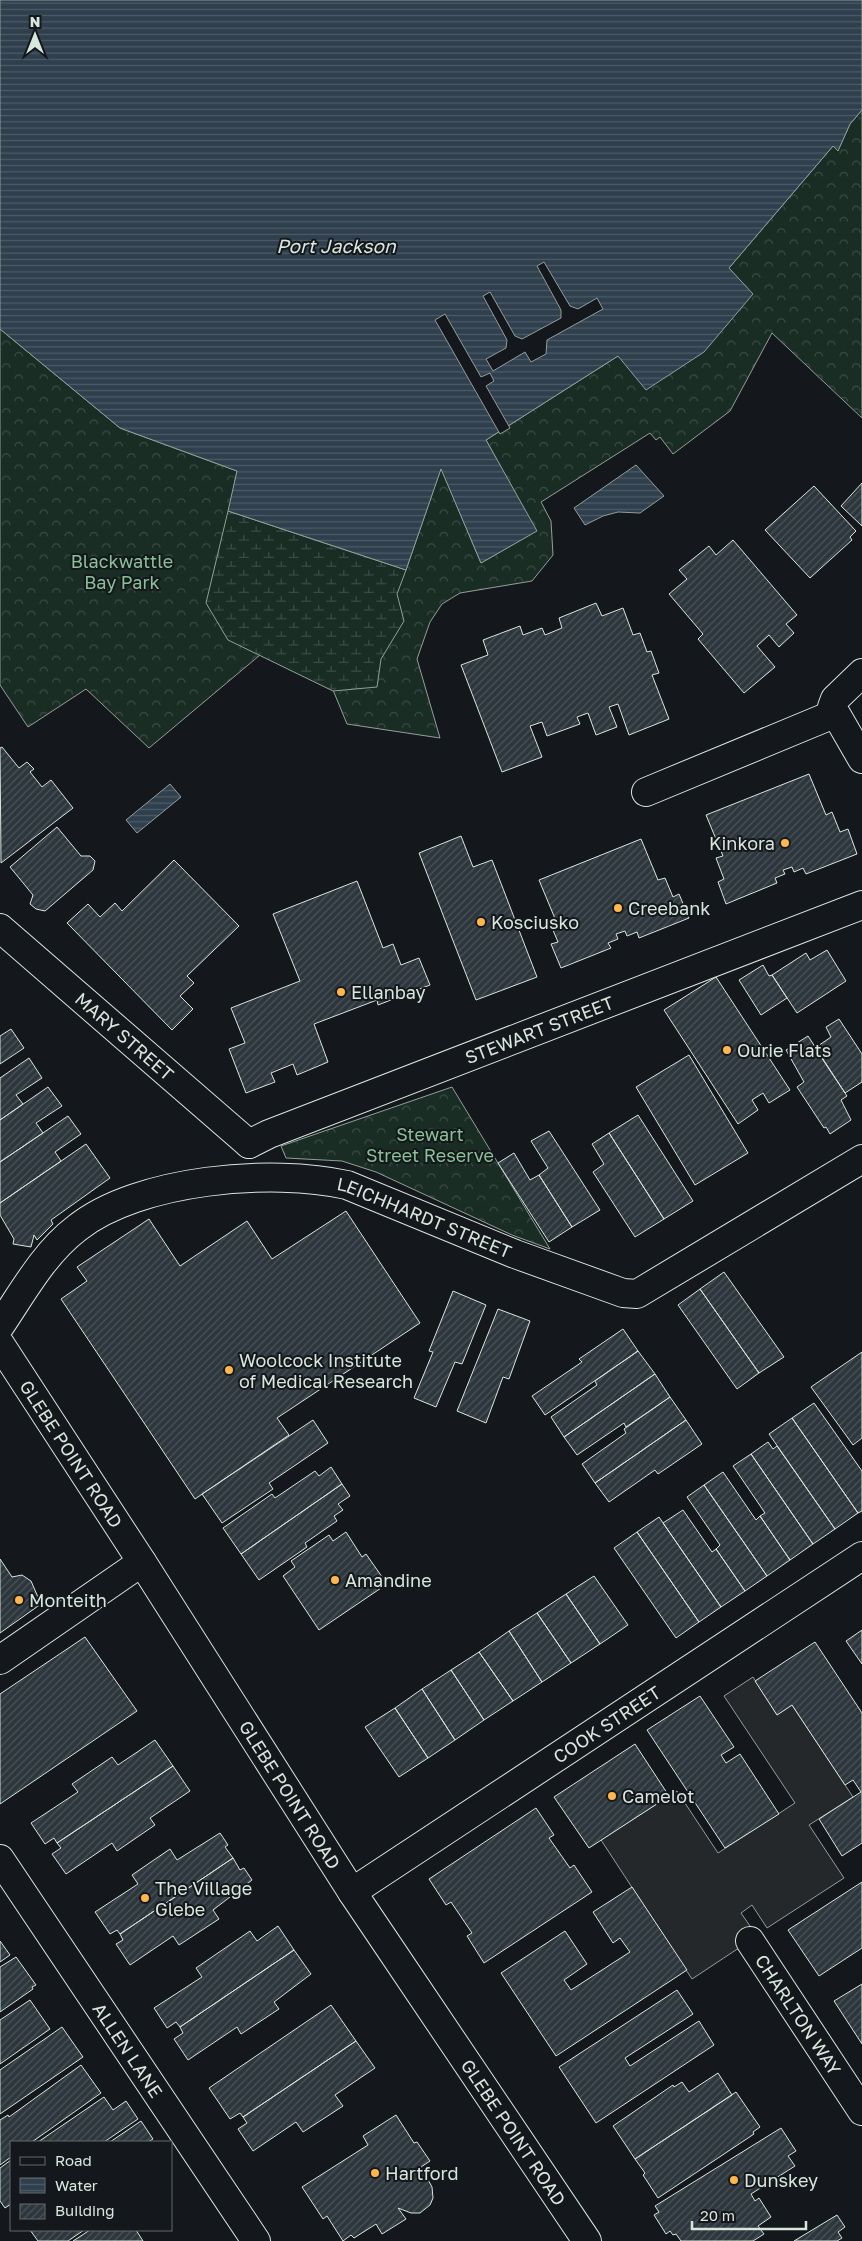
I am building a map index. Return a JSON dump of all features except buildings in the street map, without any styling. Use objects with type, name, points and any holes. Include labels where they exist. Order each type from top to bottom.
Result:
[{"type":"street","points":[[862,673],[836,699],[832,708],[862,759]]},
{"type":"street","points":[[646,792],[834,714]]},
{"type":"street","name":"STEWART STREET","points":[[249,1144],[269,1134],[862,905]]},
{"type":"street","name":"MARY STREET","points":[[0,928],[249,1144]]},
{"type":"street","points":[[249,1144],[254,1178]]},
{"type":"street","name":"LEICHHARDT STREET","points":[[0,1326],[50,1254],[86,1221],[123,1202],[151,1192],[178,1186],[254,1178],[301,1178],[347,1185],[385,1198],[515,1254],[623,1293],[637,1294],[862,1159]]},
{"type":"street","name":"GLEBE POINT ROAD","points":[[0,1344],[142,1562],[352,1892],[587,2241]]},
{"type":"street","name":"COOK STREET","points":[[352,1892],[862,1556]]},
{"type":"street","points":[[0,1660],[142,1562]]},
{"type":"street","name":"ALLEN LANE","points":[[0,1859],[256,2241]]},
{"type":"street","name":"CHARLTON WAY","points":[[750,1941],[862,2111]]},
{"type":"green space","name":"Blackwattle Bay Park","points":[[862,110],[862,418],[772,333],[730,411],[673,454],[660,437],[656,440],[650,433],[541,502],[551,521],[553,555],[532,581],[460,593],[442,604],[430,622],[417,659],[440,738],[347,724],[333,690],[260,655],[149,748],[86,689],[28,727],[0,685],[0,329],[120,428],[237,471],[229,511],[406,570],[441,468],[481,563],[536,531],[486,440],[618,356],[752,295],[729,268],[833,146],[838,150],[850,124]]},
{"type":"green space","points":[[228,511],[406,570],[397,594],[404,621],[381,659],[377,687],[333,691],[228,640],[206,603]]},
{"type":"green space","name":"Stewart Street Reserve","points":[[452,1087],[550,1249],[512,1235],[376,1172],[342,1161],[286,1158],[281,1146]]},
{"type":"shaded area","points":[[753,1677],[777,1715],[792,1705],[853,1797],[809,1825],[844,1878],[767,1928],[752,1905],[741,1913],[757,1936],[692,1979],[601,1840],[677,1791],[718,1853],[795,1803],[724,1696]]},
{"type":"water","name":"Port Jackson","points":[[0,0],[862,0],[862,110],[850,124],[838,151],[833,146],[729,268],[753,294],[704,352],[646,390],[618,356],[486,440],[537,531],[481,563],[441,469],[406,570],[228,511],[237,471],[120,428],[0,329]]},
{"type":"water","points":[[636,465],[664,496],[640,513],[618,512],[603,516],[585,525],[574,508]]},
{"type":"water","points":[[170,784],[181,797],[137,833],[126,820]]},
{"type":"pier","points":[[544,262],[570,306],[578,309],[597,298],[603,309],[547,340],[546,354],[531,362],[525,352],[493,371],[486,359],[506,348],[507,340],[483,296],[490,292],[515,336],[522,339],[561,318],[561,310],[537,266]]},
{"type":"pier","points":[[445,314],[481,377],[490,373],[494,381],[486,386],[510,428],[500,434],[435,320]]},
{"type":"place","name":"Kinkora","points":[[785,843]]},
{"type":"place","name":"Creebank","points":[[618,908]]},
{"type":"place","name":"Kosciusko","points":[[481,922]]},
{"type":"place","name":"Ellanbay","points":[[341,992]]},
{"type":"place","name":"Ourie Flats","points":[[727,1050]]},
{"type":"place","name":"Woolcock Institute of Medical Research","points":[[229,1370]]},
{"type":"place","name":"Amandine","points":[[335,1580]]},
{"type":"place","name":"Monteith","points":[[19,1600]]},
{"type":"place","name":"Camelot","points":[[612,1796]]},
{"type":"place","name":"The Village Glebe","points":[[145,1898]]},
{"type":"place","name":"Hartford","points":[[375,2173]]},
{"type":"place","name":"Dunskey","points":[[734,2180]]}]
